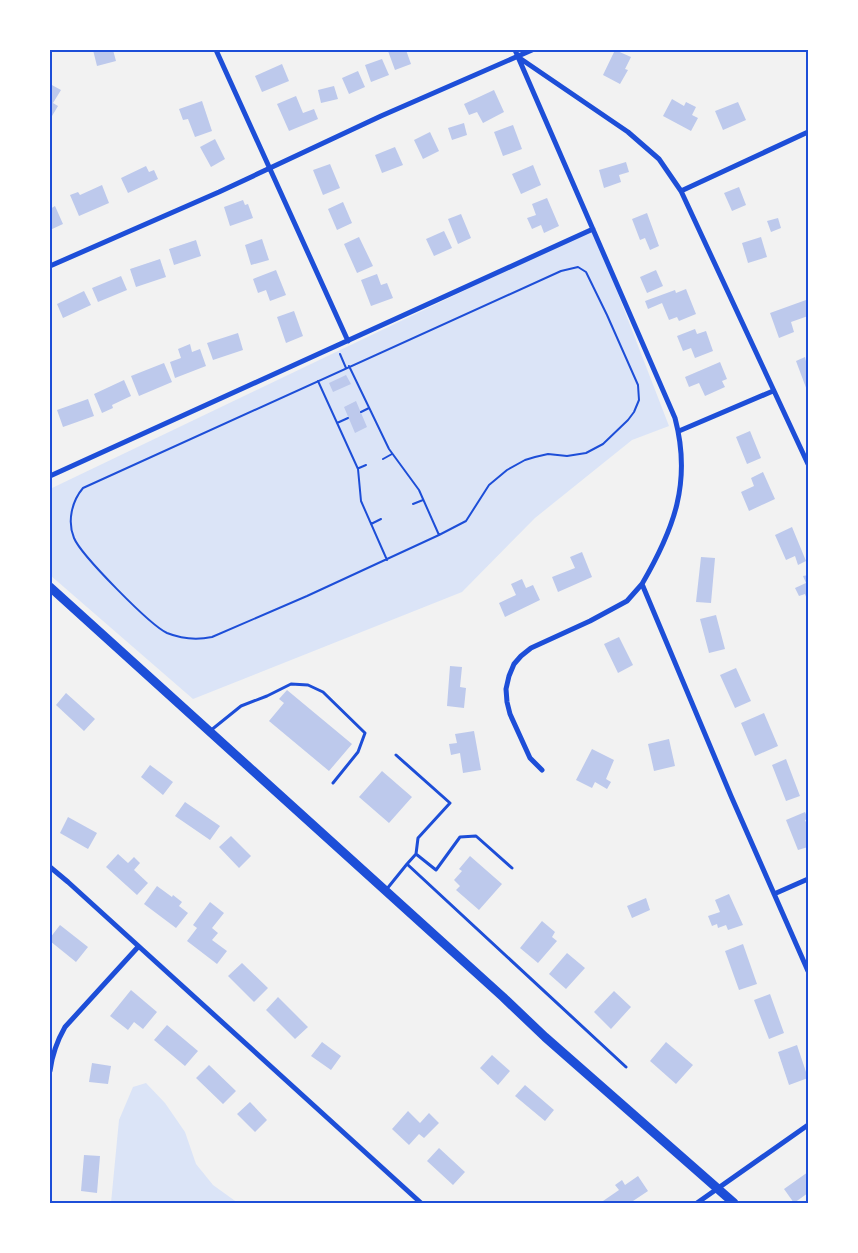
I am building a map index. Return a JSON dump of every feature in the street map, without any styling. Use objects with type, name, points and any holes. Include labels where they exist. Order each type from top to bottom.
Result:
[{"type":"main road","points":[[50,587],[386,890],[552,1043],[734,1203]]},
{"type":"street","points":[[216,50],[348,341]]},
{"type":"street","points":[[514,50],[594,229],[675,418],[681,445],[678,505],[663,546],[642,584],[627,602],[531,648],[514,664],[506,689],[510,714],[530,758],[542,770]]},
{"type":"street","points":[[50,266],[219,192],[381,116],[532,50]]},
{"type":"street","points":[[517,56],[628,132],[659,159],[681,191],[808,464]]},
{"type":"street","points":[[681,191],[808,132]]},
{"type":"street","points":[[50,476],[594,229]]},
{"type":"street","points":[[678,431],[773,391]]},
{"type":"street","points":[[642,584],[808,971]]},
{"type":"street","points":[[50,867],[421,1203]]},
{"type":"street","points":[[774,894],[808,878]]},
{"type":"street","points":[[50,1071],[52,1055],[65,1026],[138,947]]},
{"type":"street","points":[[697,1203],[808,1125]]},
{"type":"lane","points":[[209,731],[241,706],[268,696],[291,684],[308,685],[323,692],[365,733],[358,752],[333,783]]},
{"type":"lane","points":[[386,890],[416,854],[418,838],[450,803],[396,755]]},
{"type":"lane","points":[[416,854],[436,870],[460,838],[476,836],[512,868]]},
{"type":"lane","points":[[407,864],[626,1067]]},
{"type":"path","points":[[578,267],[586,272],[607,315],[638,385],[639,400],[634,412],[603,444],[586,453],[567,456],[548,454],[525,460],[507,470],[489,485],[466,520],[387,560],[212,637],[188,639],[168,633],[151,622],[92,562],[78,545],[73,536],[70,520],[74,502],[83,488],[346,368],[561,271],[578,267]]},
{"type":"path","points":[[337,346],[346,368]]},
{"type":"path","points":[[349,366],[389,449],[409,474],[424,500],[439,535]]},
{"type":"path","points":[[318,380],[358,469],[362,501],[387,560]]},
{"type":"path","points":[[361,412],[370,408]]},
{"type":"path","points":[[337,423],[348,418]]},
{"type":"path","points":[[383,458],[393,454]]},
{"type":"path","points":[[358,469],[366,466]]},
{"type":"path","points":[[413,504],[424,500]]},
{"type":"path","points":[[371,524],[381,518]]},
{"type":"shaded area","points":[[593,229],[669,426],[632,440],[535,518],[462,592],[193,699],[50,575],[50,489]]},
{"type":"shaded area","points":[[146,1083],[165,1103],[185,1132],[196,1164],[213,1185],[238,1203],[111,1203],[119,1120],[133,1087]]},
{"type":"building","points":[[93,50],[113,50],[116,61],[97,66]]},
{"type":"building","points":[[406,50],[411,64],[395,70],[388,51]]},
{"type":"building","points":[[615,50],[631,57],[625,69],[628,70],[620,84],[603,75]]},
{"type":"building","points":[[382,59],[389,75],[371,82],[365,65]]},
{"type":"building","points":[[282,64],[289,81],[262,92],[255,76]]},
{"type":"building","points":[[358,71],[365,87],[349,94],[342,78]]},
{"type":"building","points":[[50,84],[61,90],[53,103],[58,106],[52,116],[50,114]]},
{"type":"building","points":[[334,86],[338,99],[321,103],[318,90]]},
{"type":"building","points":[[494,90],[504,112],[483,123],[477,112],[469,115],[464,104]]},
{"type":"building","points":[[296,96],[303,113],[314,109],[318,119],[289,131],[277,104]]},
{"type":"building","points":[[672,99],[684,106],[686,102],[696,107],[692,115],[698,118],[691,131],[663,116]]},
{"type":"building","points":[[202,101],[212,131],[195,137],[188,119],[183,120],[179,109]]},
{"type":"building","points":[[738,102],[746,120],[723,130],[715,111]]},
{"type":"building","points":[[464,123],[467,135],[452,140],[448,128]]},
{"type":"building","points":[[513,125],[522,149],[503,156],[494,132]]},
{"type":"building","points":[[430,132],[439,151],[423,159],[414,140]]},
{"type":"building","points":[[215,139],[225,159],[211,167],[200,147]]},
{"type":"building","points":[[395,147],[403,165],[382,173],[375,155]]},
{"type":"building","points":[[626,162],[629,172],[619,175],[621,182],[604,188],[599,170]]},
{"type":"building","points":[[330,164],[340,188],[323,195],[313,170]]},
{"type":"building","points":[[533,165],[541,185],[521,194],[512,174]]},
{"type":"building","points":[[146,166],[149,172],[154,170],[158,179],[128,193],[121,178]]},
{"type":"building","points":[[102,185],[109,203],[79,216],[70,195],[78,192],[80,195]]},
{"type":"building","points":[[739,187],[746,205],[732,211],[724,193]]},
{"type":"building","points":[[547,198],[559,226],[544,233],[541,225],[532,229],[527,218],[536,215],[532,204]]},
{"type":"building","points":[[243,200],[245,205],[248,204],[253,218],[230,226],[224,207]]},
{"type":"building","points":[[343,202],[352,223],[337,230],[328,209]]},
{"type":"building","points":[[55,206],[63,224],[50,230],[50,209]]},
{"type":"building","points":[[647,213],[659,246],[650,250],[645,238],[640,240],[632,219]]},
{"type":"building","points":[[461,214],[471,238],[458,244],[448,219]]},
{"type":"building","points":[[778,218],[781,228],[771,232],[767,221]]},
{"type":"building","points":[[444,231],[452,248],[434,256],[426,239]]},
{"type":"building","points":[[359,237],[373,266],[357,273],[344,244]]},
{"type":"building","points":[[761,237],[767,257],[748,263],[742,243]]},
{"type":"building","points":[[262,239],[269,260],[251,265],[245,245]]},
{"type":"building","points":[[196,240],[201,256],[174,265],[169,249]]},
{"type":"building","points":[[160,259],[166,277],[136,287],[130,269]]},
{"type":"building","points":[[276,270],[286,295],[270,301],[266,290],[258,293],[253,279]]},
{"type":"building","points":[[656,270],[663,286],[647,293],[640,277]]},
{"type":"building","points":[[377,274],[381,285],[387,283],[393,298],[371,306],[361,280]]},
{"type":"building","points":[[121,276],[127,290],[98,302],[92,288]]},
{"type":"building","points":[[686,289],[696,314],[679,321],[677,317],[669,320],[662,303],[648,309],[645,301],[675,290],[676,293]]},
{"type":"building","points":[[84,291],[91,305],[63,318],[57,304]]},
{"type":"building","points":[[806,300],[808,316],[791,322],[794,332],[779,338],[770,313]]},
{"type":"building","points":[[294,311],[303,336],[286,343],[277,317]]},
{"type":"building","points":[[695,329],[697,334],[706,331],[713,351],[695,358],[691,348],[683,351],[677,336]]},
{"type":"building","points":[[238,333],[243,350],[213,360],[207,343]]},
{"type":"building","points":[[190,344],[192,352],[200,349],[206,366],[175,378],[170,362],[181,358],[178,349]]},
{"type":"building","points":[[805,357],[806,361],[808,361],[808,393],[796,361]]},
{"type":"building","points":[[720,362],[727,379],[722,381],[725,387],[705,396],[699,383],[689,387],[685,377]]},
{"type":"building","points":[[164,363],[172,382],[139,396],[131,376]]},
{"type":"building","points":[[346,375],[351,384],[333,392],[329,383]]},
{"type":"building","points":[[124,380],[131,396],[112,405],[113,408],[102,413],[94,394]]},
{"type":"building","points":[[88,399],[94,416],[63,427],[57,410]]},
{"type":"building","points":[[356,401],[367,427],[355,433],[344,407]]},
{"type":"building","points":[[750,431],[761,458],[747,464],[736,437]]},
{"type":"building","points":[[763,472],[775,499],[749,511],[741,492],[754,486],[751,478]]},
{"type":"building","points":[[792,527],[806,561],[798,565],[795,556],[786,560],[775,535]]},
{"type":"building","points":[[582,552],[592,577],[558,592],[552,577],[575,568],[570,557]]},
{"type":"building","points":[[701,557],[715,558],[711,603],[696,602]]},
{"type":"building","points":[[808,575],[808,602],[805,594],[799,596],[795,588],[806,583],[803,576]]},
{"type":"building","points":[[522,579],[526,588],[533,585],[540,600],[505,617],[499,603],[516,595],[511,584]]},
{"type":"building","points":[[716,615],[725,649],[709,653],[700,619]]},
{"type":"building","points":[[619,637],[633,665],[618,673],[604,644]]},
{"type":"building","points":[[450,666],[462,667],[460,687],[466,688],[464,708],[447,706]]},
{"type":"building","points":[[736,668],[751,701],[735,708],[720,675]]},
{"type":"building","points":[[287,690],[352,744],[329,771],[269,721],[284,703],[279,699]]},
{"type":"building","points":[[66,693],[95,719],[84,731],[56,705]]},
{"type":"building","points":[[764,713],[778,746],[755,756],[741,723]]},
{"type":"building","points":[[474,731],[481,770],[463,773],[460,753],[451,755],[449,744],[457,743],[455,734]]},
{"type":"building","points":[[669,739],[675,766],[654,771],[648,744]]},
{"type":"building","points":[[592,749],[614,760],[606,779],[611,782],[607,789],[595,782],[592,788],[576,780]]},
{"type":"building","points":[[786,759],[800,796],[786,801],[772,765]]},
{"type":"building","points":[[150,765],[173,782],[163,795],[141,777]]},
{"type":"building","points":[[382,771],[412,797],[389,823],[359,797]]},
{"type":"building","points":[[185,802],[220,826],[210,840],[175,816]]},
{"type":"building","points":[[805,812],[808,819],[805,820],[808,827],[808,847],[798,850],[786,820]]},
{"type":"building","points":[[68,817],[97,833],[88,849],[60,833]]},
{"type":"building","points":[[231,836],[251,856],[239,868],[219,847]]},
{"type":"building","points":[[118,854],[128,863],[134,857],[140,863],[134,870],[148,883],[137,895],[106,867]]},
{"type":"building","points":[[470,856],[502,884],[479,910],[456,890],[460,886],[454,880],[462,871],[459,869]]},
{"type":"building","points":[[157,886],[182,902],[179,906],[188,913],[176,928],[144,904]]},
{"type":"building","points":[[729,894],[743,925],[728,930],[726,925],[718,928],[717,924],[712,926],[708,916],[720,912],[715,900]]},
{"type":"building","points":[[646,898],[650,910],[632,918],[627,906]]},
{"type":"building","points":[[210,902],[224,913],[212,928],[218,933],[212,940],[227,951],[217,964],[187,941],[197,928],[193,925]]},
{"type":"building","points":[[542,921],[555,932],[552,937],[557,941],[538,963],[520,948]]},
{"type":"building","points":[[60,925],[88,947],[76,962],[50,941],[50,938]]},
{"type":"building","points":[[743,944],[757,984],[739,990],[725,951]]},
{"type":"building","points":[[567,953],[585,968],[566,989],[549,974]]},
{"type":"building","points":[[242,963],[268,988],[254,1002],[228,976]]},
{"type":"building","points":[[131,990],[157,1012],[143,1029],[134,1022],[128,1030],[110,1016]]},
{"type":"building","points":[[614,991],[631,1007],[611,1029],[594,1012]]},
{"type":"building","points":[[770,994],[784,1033],[769,1039],[754,1000]]},
{"type":"building","points":[[278,997],[308,1027],[295,1039],[266,1010]]},
{"type":"building","points":[[167,1025],[198,1051],[185,1066],[154,1040]]},
{"type":"building","points":[[322,1042],[341,1056],[331,1070],[311,1056]]},
{"type":"building","points":[[666,1042],[693,1065],[676,1084],[650,1061]]},
{"type":"building","points":[[797,1045],[808,1078],[789,1085],[778,1052]]},
{"type":"building","points":[[492,1055],[510,1071],[498,1085],[480,1068]]},
{"type":"building","points":[[92,1063],[111,1066],[108,1084],[89,1082]]},
{"type":"building","points":[[209,1065],[236,1091],[223,1104],[196,1078]]},
{"type":"building","points":[[525,1085],[554,1110],[545,1121],[515,1096]]},
{"type":"building","points":[[250,1102],[267,1120],[255,1132],[237,1114]]},
{"type":"building","points":[[408,1111],[420,1123],[429,1113],[439,1123],[424,1138],[419,1134],[409,1145],[392,1129]]},
{"type":"building","points":[[439,1148],[465,1172],[453,1185],[427,1161]]},
{"type":"building","points":[[84,1155],[100,1156],[97,1193],[81,1191]]},
{"type":"building","points":[[808,1172],[808,1193],[794,1203],[784,1189]]},
{"type":"building","points":[[638,1176],[648,1191],[630,1203],[605,1203],[603,1201],[619,1190],[615,1185],[622,1180],[625,1185]]}]
